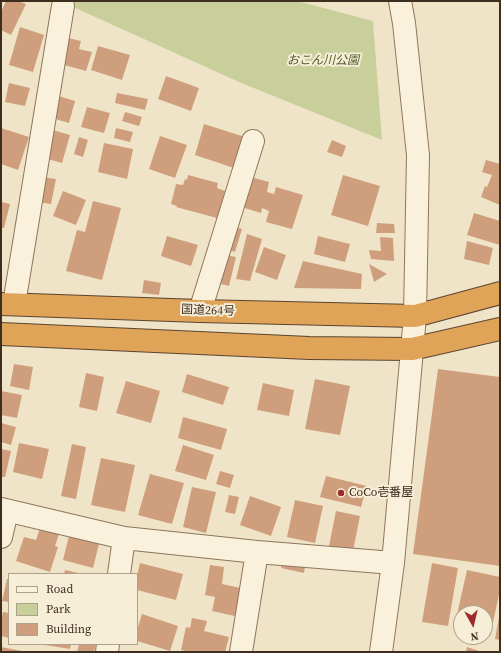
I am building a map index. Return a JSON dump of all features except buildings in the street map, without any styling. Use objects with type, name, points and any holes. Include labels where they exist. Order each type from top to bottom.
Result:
[{"type":"highway","name":"国道264号","points":[[8,304],[200,311],[416,316],[500,293]]},
{"type":"highway","points":[[1,334],[309,348],[412,350],[500,329]]},
{"type":"street","points":[[381,652],[393,563],[416,316],[418,155],[404,23],[400,1]]},
{"type":"street","points":[[8,304],[63,6]]},
{"type":"street","points":[[200,311],[253,141]]},
{"type":"street","points":[[1,537],[4,510],[124,538],[257,552],[393,563]]},
{"type":"street","points":[[119,573],[124,538]]},
{"type":"street","points":[[241,652],[257,552]]},
{"type":"green space","name":"おこん川公園","points":[[60,1],[297,1],[373,21],[382,140],[239,82]]},
{"type":"place","name":"CoCo壱番屋","points":[[341,493]]}]
